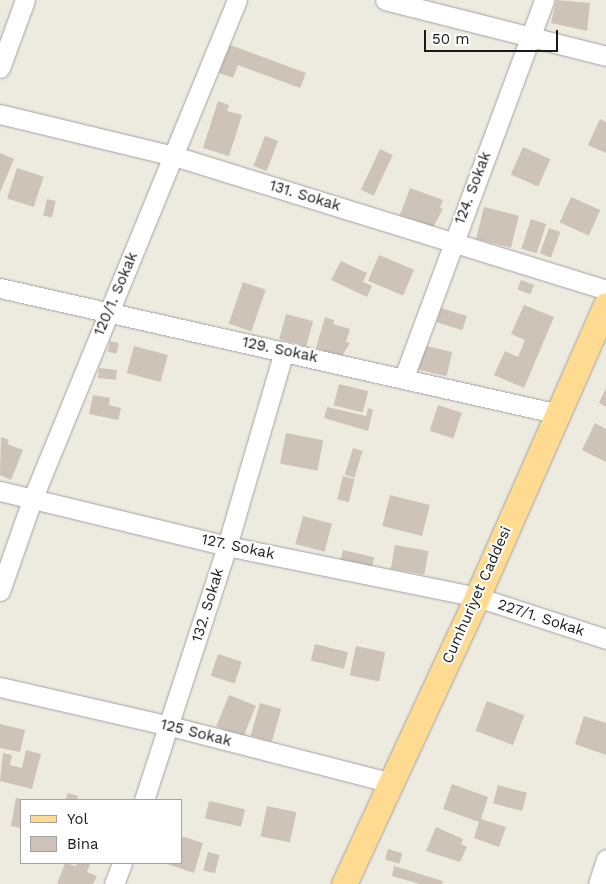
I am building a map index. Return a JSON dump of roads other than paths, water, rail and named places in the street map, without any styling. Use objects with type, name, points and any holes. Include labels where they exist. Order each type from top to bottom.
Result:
[{"type":"main road","name":"Cumhuriyet Caddesi","points":[[344,884],[477,597],[606,305]]},
{"type":"street","points":[[0,68],[25,0]]},
{"type":"street","name":"120/1. Sokak","points":[[0,591],[32,500],[237,0]]},
{"type":"street","points":[[385,0],[606,56]]},
{"type":"street","name":"124. Sokak","points":[[404,376],[452,242],[532,36],[544,0]]},
{"type":"street","name":"131. Sokak","points":[[0,114],[174,156],[606,290]]},
{"type":"street","name":"129. Sokak","points":[[0,288],[107,314],[404,376],[559,414]]},
{"type":"street","name":"132. Sokak","points":[[144,799],[170,726],[227,546],[284,351]]},
{"type":"street","name":"127. Sokak","points":[[0,491],[227,546],[477,597]]},
{"type":"street","name":"227/1. Sokak","points":[[477,597],[606,639]]},
{"type":"street","name":"125 Sokak","points":[[0,687],[170,726],[392,783]]},
{"type":"street","points":[[598,884],[606,859]]},
{"type":"street","points":[[114,884],[122,864]]}]
